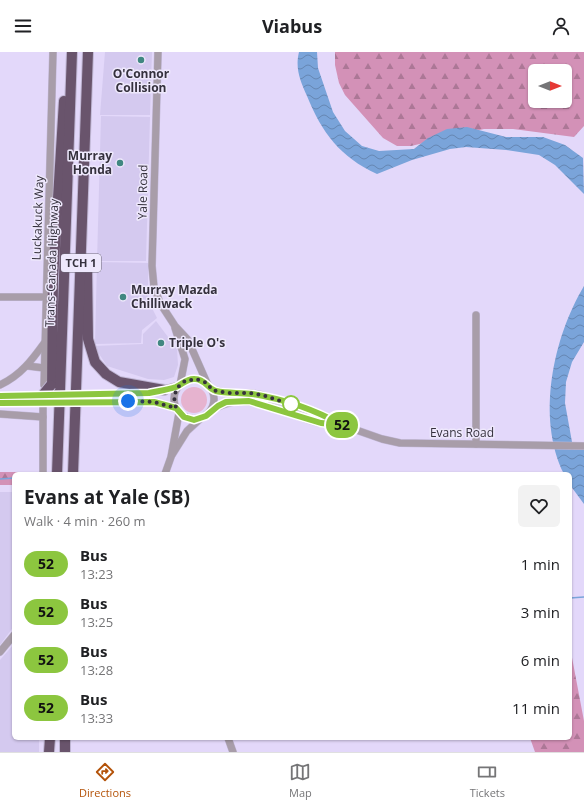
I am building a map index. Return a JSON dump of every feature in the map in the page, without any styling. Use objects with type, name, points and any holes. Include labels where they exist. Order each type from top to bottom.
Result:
[{"type":"highway","name":"Trans-Canada Highway","points":[[57,472],[72,52]]},
{"type":"highway","name":"TCH 1","points":[[73,472],[88,52]]},
{"type":"highway","points":[[53,399],[48,385],[53,279],[64,98],[72,80]]},
{"type":"highway","points":[[85,145],[90,349],[100,369],[112,379],[129,385],[164,390]]},
{"type":"highway","points":[[42,396],[48,385]]},
{"type":"highway","points":[[49,752],[50,740]]},
{"type":"highway","points":[[65,740],[65,752]]},
{"type":"street","name":"Luckakuck Way","points":[[48,385],[44,368],[53,52]]},
{"type":"street","name":"Yale Road","points":[[158,52],[152,266],[154,287],[160,303],[175,326],[188,340],[207,383]]},
{"type":"street","points":[[0,297],[46,297]]},
{"type":"street","points":[[476,315],[476,444]]},
{"type":"street","name":"Yale Road","points":[[175,326],[185,360],[180,385]]},
{"type":"street","points":[[0,385],[10,380],[28,366],[45,342]]},
{"type":"street","points":[[28,366],[44,368]]},
{"type":"street","points":[[0,396],[31,399],[99,398],[164,390],[180,385],[190,379],[196,379],[207,383],[212,390],[215,401],[211,411],[187,431],[171,457]]},
{"type":"street","points":[[167,472],[171,457],[178,411],[174,397],[180,385]]},
{"type":"street","name":"Evans Road","points":[[212,390],[227,393],[250,393],[262,395],[323,415],[342,425],[382,439],[400,443],[584,446]]},
{"type":"street","points":[[0,403],[42,396],[53,399]]},
{"type":"street","points":[[99,398],[154,402],[178,411],[189,419],[200,419]]},
{"type":"street","name":"Evans Road","points":[[211,411],[226,402],[249,401],[321,423],[342,425]]},
{"type":"street","points":[[43,408],[43,472]]},
{"type":"street","points":[[0,414],[43,417]]},
{"type":"street","points":[[0,652],[12,637]]},
{"type":"street","points":[[229,740],[233,752]]},
{"type":"shaded area","points":[[105,52],[152,52],[150,115],[100,115]]},
{"type":"shaded area","points":[[101,116],[150,117],[146,261],[97,261]]},
{"type":"shaded area","name":"Murray Mazda Chilliwack","points":[[97,262],[148,263],[148,291],[150,304],[157,318],[142,330],[141,343],[95,344]]},
{"type":"shaded area","points":[[156,321],[177,349],[178,365],[174,377],[164,380],[148,379],[107,366],[94,346],[143,344],[143,334]]},
{"type":"shaded area","points":[[194,387],[203,391],[207,400],[203,409],[194,413],[185,409],[181,400],[185,391]]},
{"type":"shaded area","points":[[0,492],[12,492],[12,629],[0,645]]},
{"type":"shaded area","points":[[12,646],[12,740],[39,740],[39,752],[0,752],[0,660]]},
{"type":"green space","points":[[335,52],[584,52],[584,126],[574,137],[513,129],[484,129],[411,146],[397,146],[383,138],[345,95],[339,83],[335,65]]},
{"type":"green space","points":[[0,472],[12,472],[12,485],[0,485]]},
{"type":"green space","points":[[572,658],[584,721],[584,752],[535,752],[531,740],[572,740]]},
{"type":"water","points":[[299,52],[317,52],[318,68],[333,112],[345,131],[362,146],[379,151],[414,149],[428,138],[447,129],[467,127],[506,137],[543,137],[565,145],[583,158],[584,194],[555,165],[539,155],[506,150],[466,147],[450,149],[412,160],[377,174],[353,160],[343,152],[326,132],[313,109],[300,80],[298,69]]},
{"type":"water","points":[[584,286],[584,342],[572,362],[566,382],[565,403],[572,442],[584,449],[584,504],[572,488],[572,472],[563,472],[556,452],[551,428],[550,404],[552,378],[564,329]]},
{"type":"waterway","points":[[0,479],[12,478]]},
{"type":"waterway","points":[[572,598],[584,597]]},
{"type":"bus line","name":"52","points":[[0,396],[149,393],[180,385],[190,379],[196,379],[207,383],[212,390],[227,393],[250,393],[262,395],[323,415],[342,425],[321,423],[249,401],[226,402],[218,406],[206,416],[194,420],[184,417],[176,408],[154,402],[99,401],[0,403]]},
{"type":"place","name":"O'Connor Collision","points":[[141,60]]},
{"type":"place","name":"Murray Honda","points":[[120,163]]},
{"type":"place","name":"Murray Mazda Chilliwack","points":[[123,297]]},
{"type":"place","name":"Triple O's","points":[[161,343]]},
{"type":"route","points":[[128,401],[154,402],[176,408],[174,397],[177,388],[185,381],[196,379],[207,383],[212,390],[227,393],[250,393],[262,395],[296,406],[291,404]]}]
